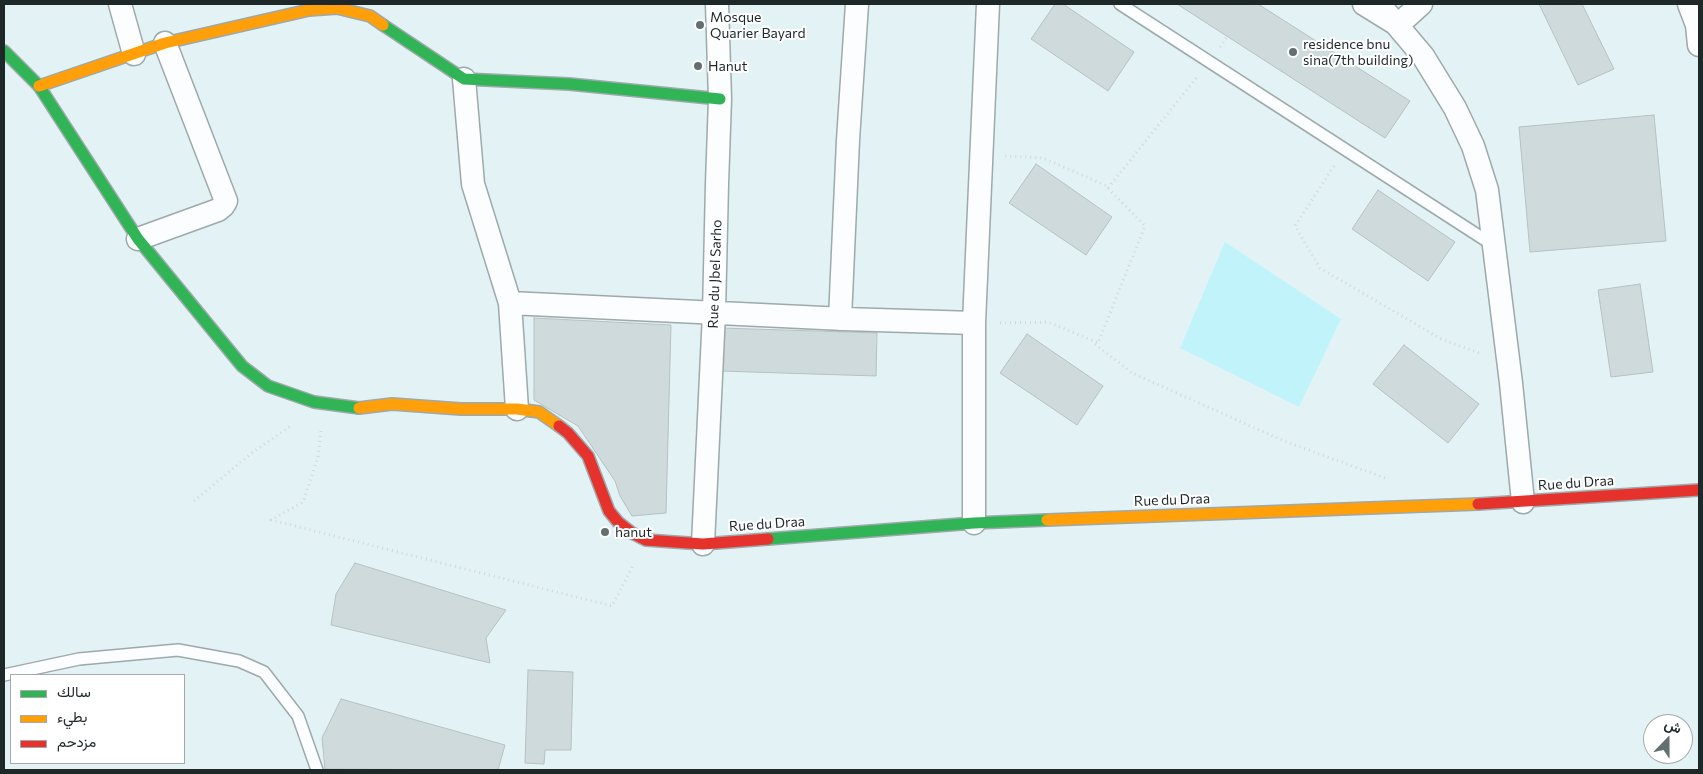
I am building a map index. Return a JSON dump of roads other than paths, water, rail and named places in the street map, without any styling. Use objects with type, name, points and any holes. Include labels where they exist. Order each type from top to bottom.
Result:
[{"type":"street","points":[[120,4],[134,54]]},
{"type":"street","name":"Rue du Jbel Sarho","points":[[703,544],[714,313],[720,99],[716,4]]},
{"type":"street","points":[[840,319],[848,140],[857,4]]},
{"type":"street","points":[[974,523],[974,323],[988,4]]},
{"type":"street","points":[[1364,4],[1398,25]]},
{"type":"street","points":[[1379,4],[1424,56],[1473,146],[1487,190],[1523,502]]},
{"type":"street","points":[[1398,25],[1421,4]]},
{"type":"street","points":[[1689,4],[1697,26],[1699,45]]},
{"type":"street","points":[[39,86],[164,43],[309,10],[337,8],[369,10],[464,79],[569,84],[720,99]]},
{"type":"street","points":[[138,239],[218,210],[226,201],[164,43]]},
{"type":"street","points":[[4,51],[39,86],[138,239],[242,366],[268,386],[314,402],[356,408],[392,404],[517,409],[510,303],[473,184],[464,79]]},
{"type":"street","points":[[510,303],[840,319],[974,323]]},
{"type":"street","name":"Rue du Draa","points":[[517,409],[540,412],[568,433],[588,456],[609,510],[618,522],[632,533],[646,540],[703,544],[974,523],[1523,502],[1699,490]]},
{"type":"lane","points":[[1120,4],[1493,244]]},
{"type":"lane","points":[[4,675],[79,659],[178,650],[239,661],[264,672],[298,716],[317,770]]},
{"type":"place","name":"Mosque Quarier Bayard","points":[[700,25]]},
{"type":"place","name":"residence bnu sina(7th building)","points":[[1293,52]]},
{"type":"place","name":"Hanut","points":[[698,66]]},
{"type":"place","name":"hanut","points":[[605,532]]}]
